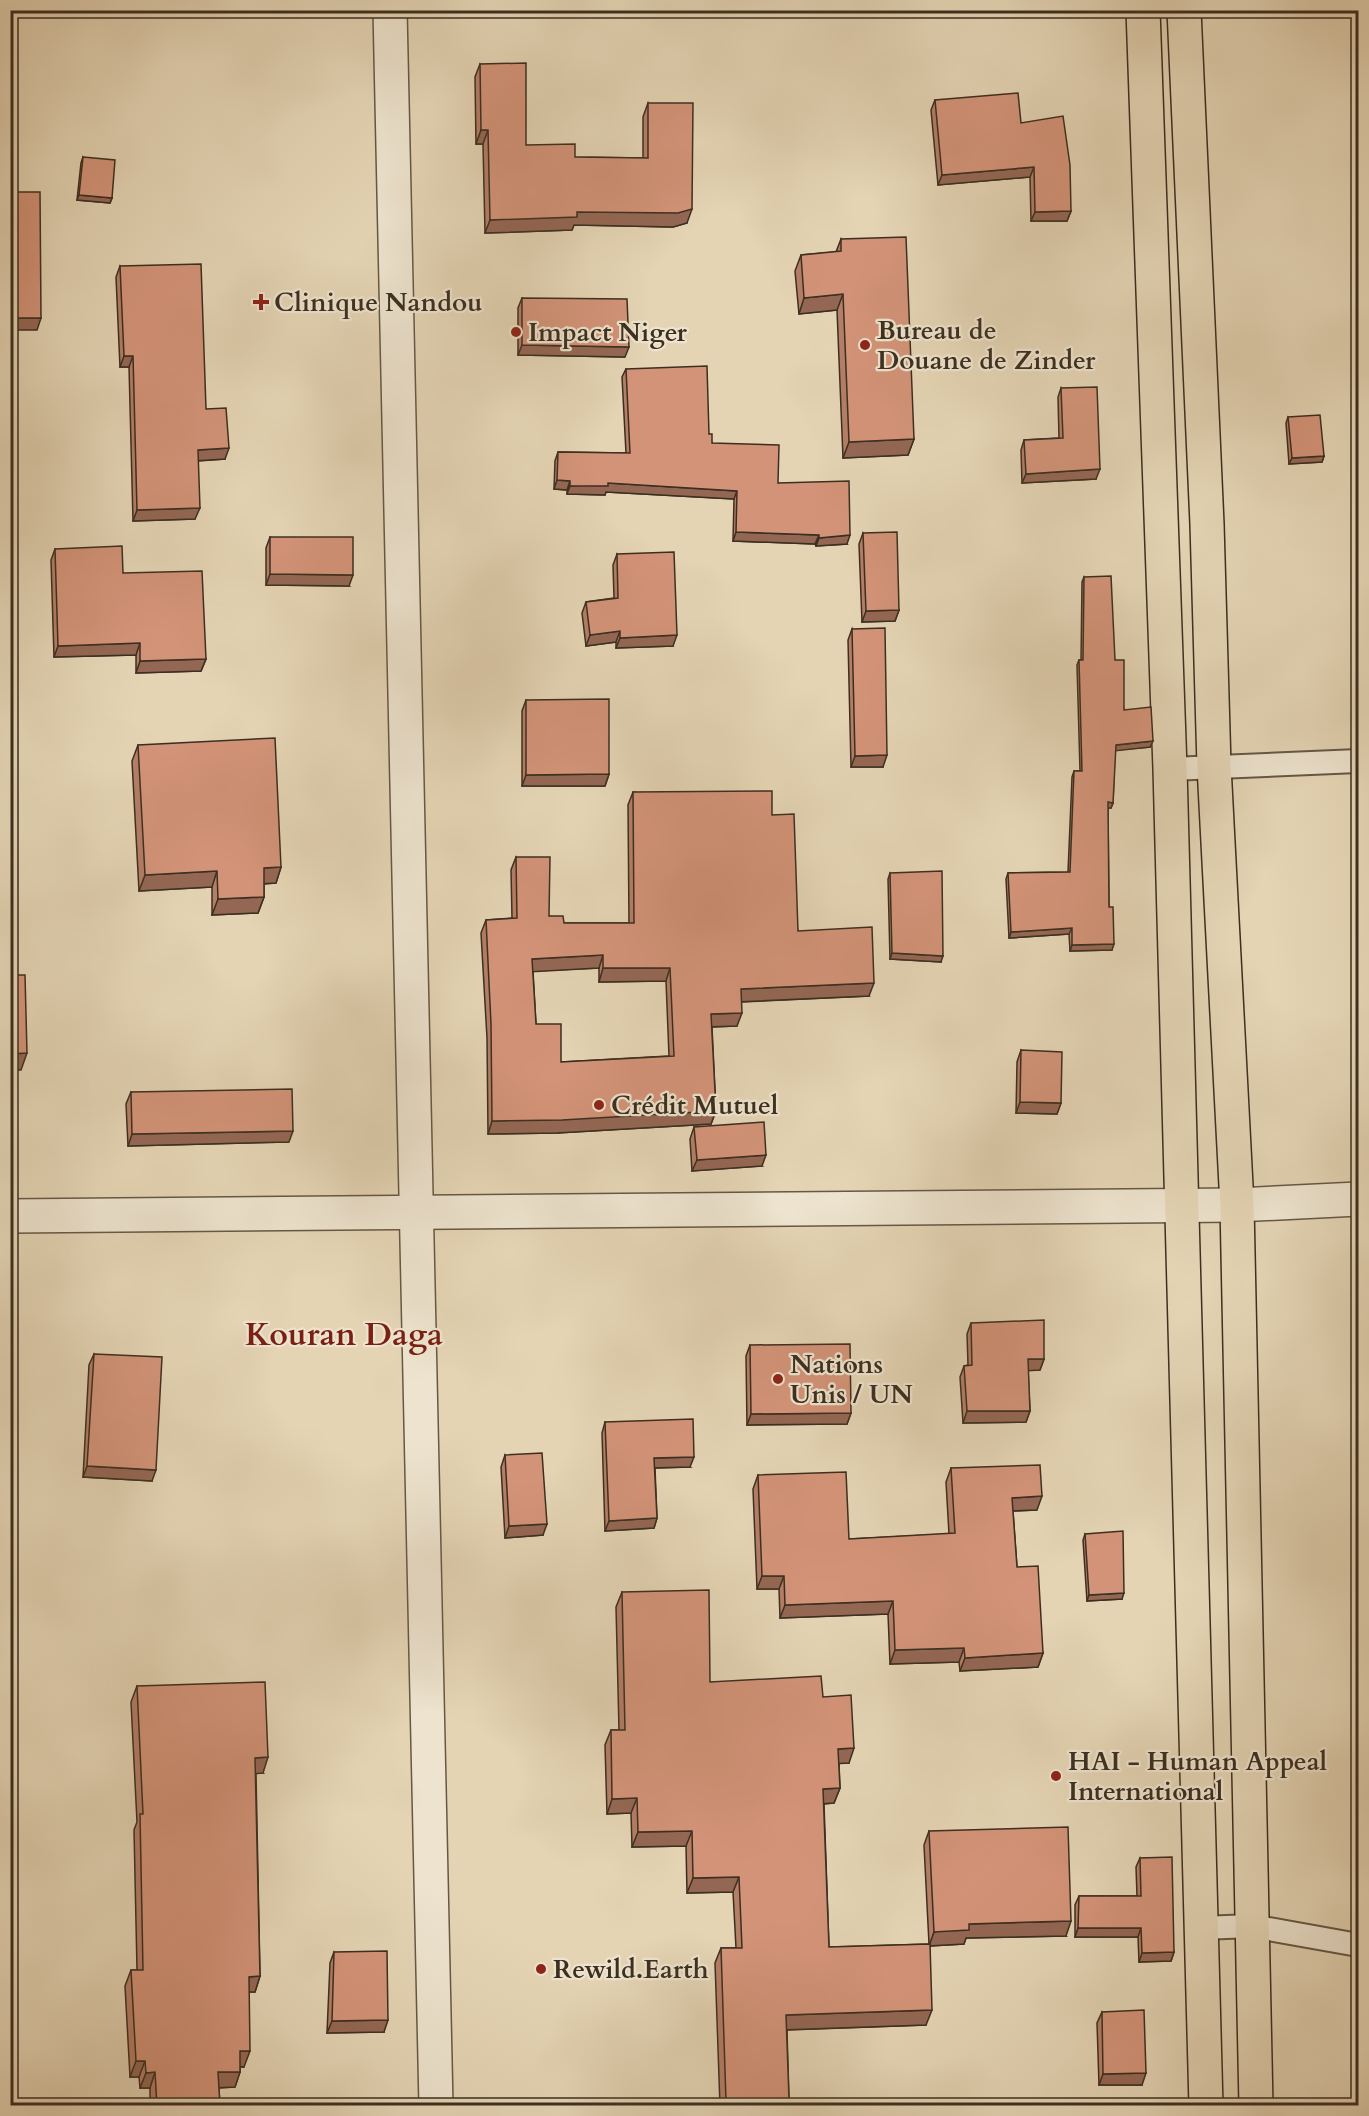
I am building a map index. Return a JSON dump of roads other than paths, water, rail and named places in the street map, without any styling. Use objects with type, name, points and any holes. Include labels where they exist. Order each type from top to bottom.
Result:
[{"type":"highway","points":[[1143,10],[1170,769],[1206,2106]]},
{"type":"highway","points":[[1184,10],[1207,524],[1214,766],[1237,1205],[1256,2106]]},
{"type":"highway","points":[[1160,527],[1207,524]]},
{"type":"street","points":[[390,10],[436,2106]]},
{"type":"street","points":[[10,1216],[1183,1206],[1359,1199]]},
{"type":"lane","points":[[1170,769],[1359,761]]},
{"type":"lane","points":[[1201,1928],[1252,1926],[1359,1945]]},
{"type":"place","name":"Clinique Nandou","points":[[261,302]]},
{"type":"place","name":"Impact Niger","points":[[516,332]]},
{"type":"place","name":"Bureau de Douane de Zinder","points":[[865,345]]},
{"type":"place","name":"Crédit Mutuel","points":[[599,1105]]},
{"type":"place","name":"Nations Unis / UN","points":[[778,1379]]},
{"type":"place","name":"HAI - Human Appeal International","points":[[1056,1776]]},
{"type":"place","name":"Rewild.Earth","points":[[541,1969]]},
{"type":"district","name":"Kouran Daga","points":[[344,1335]]}]
